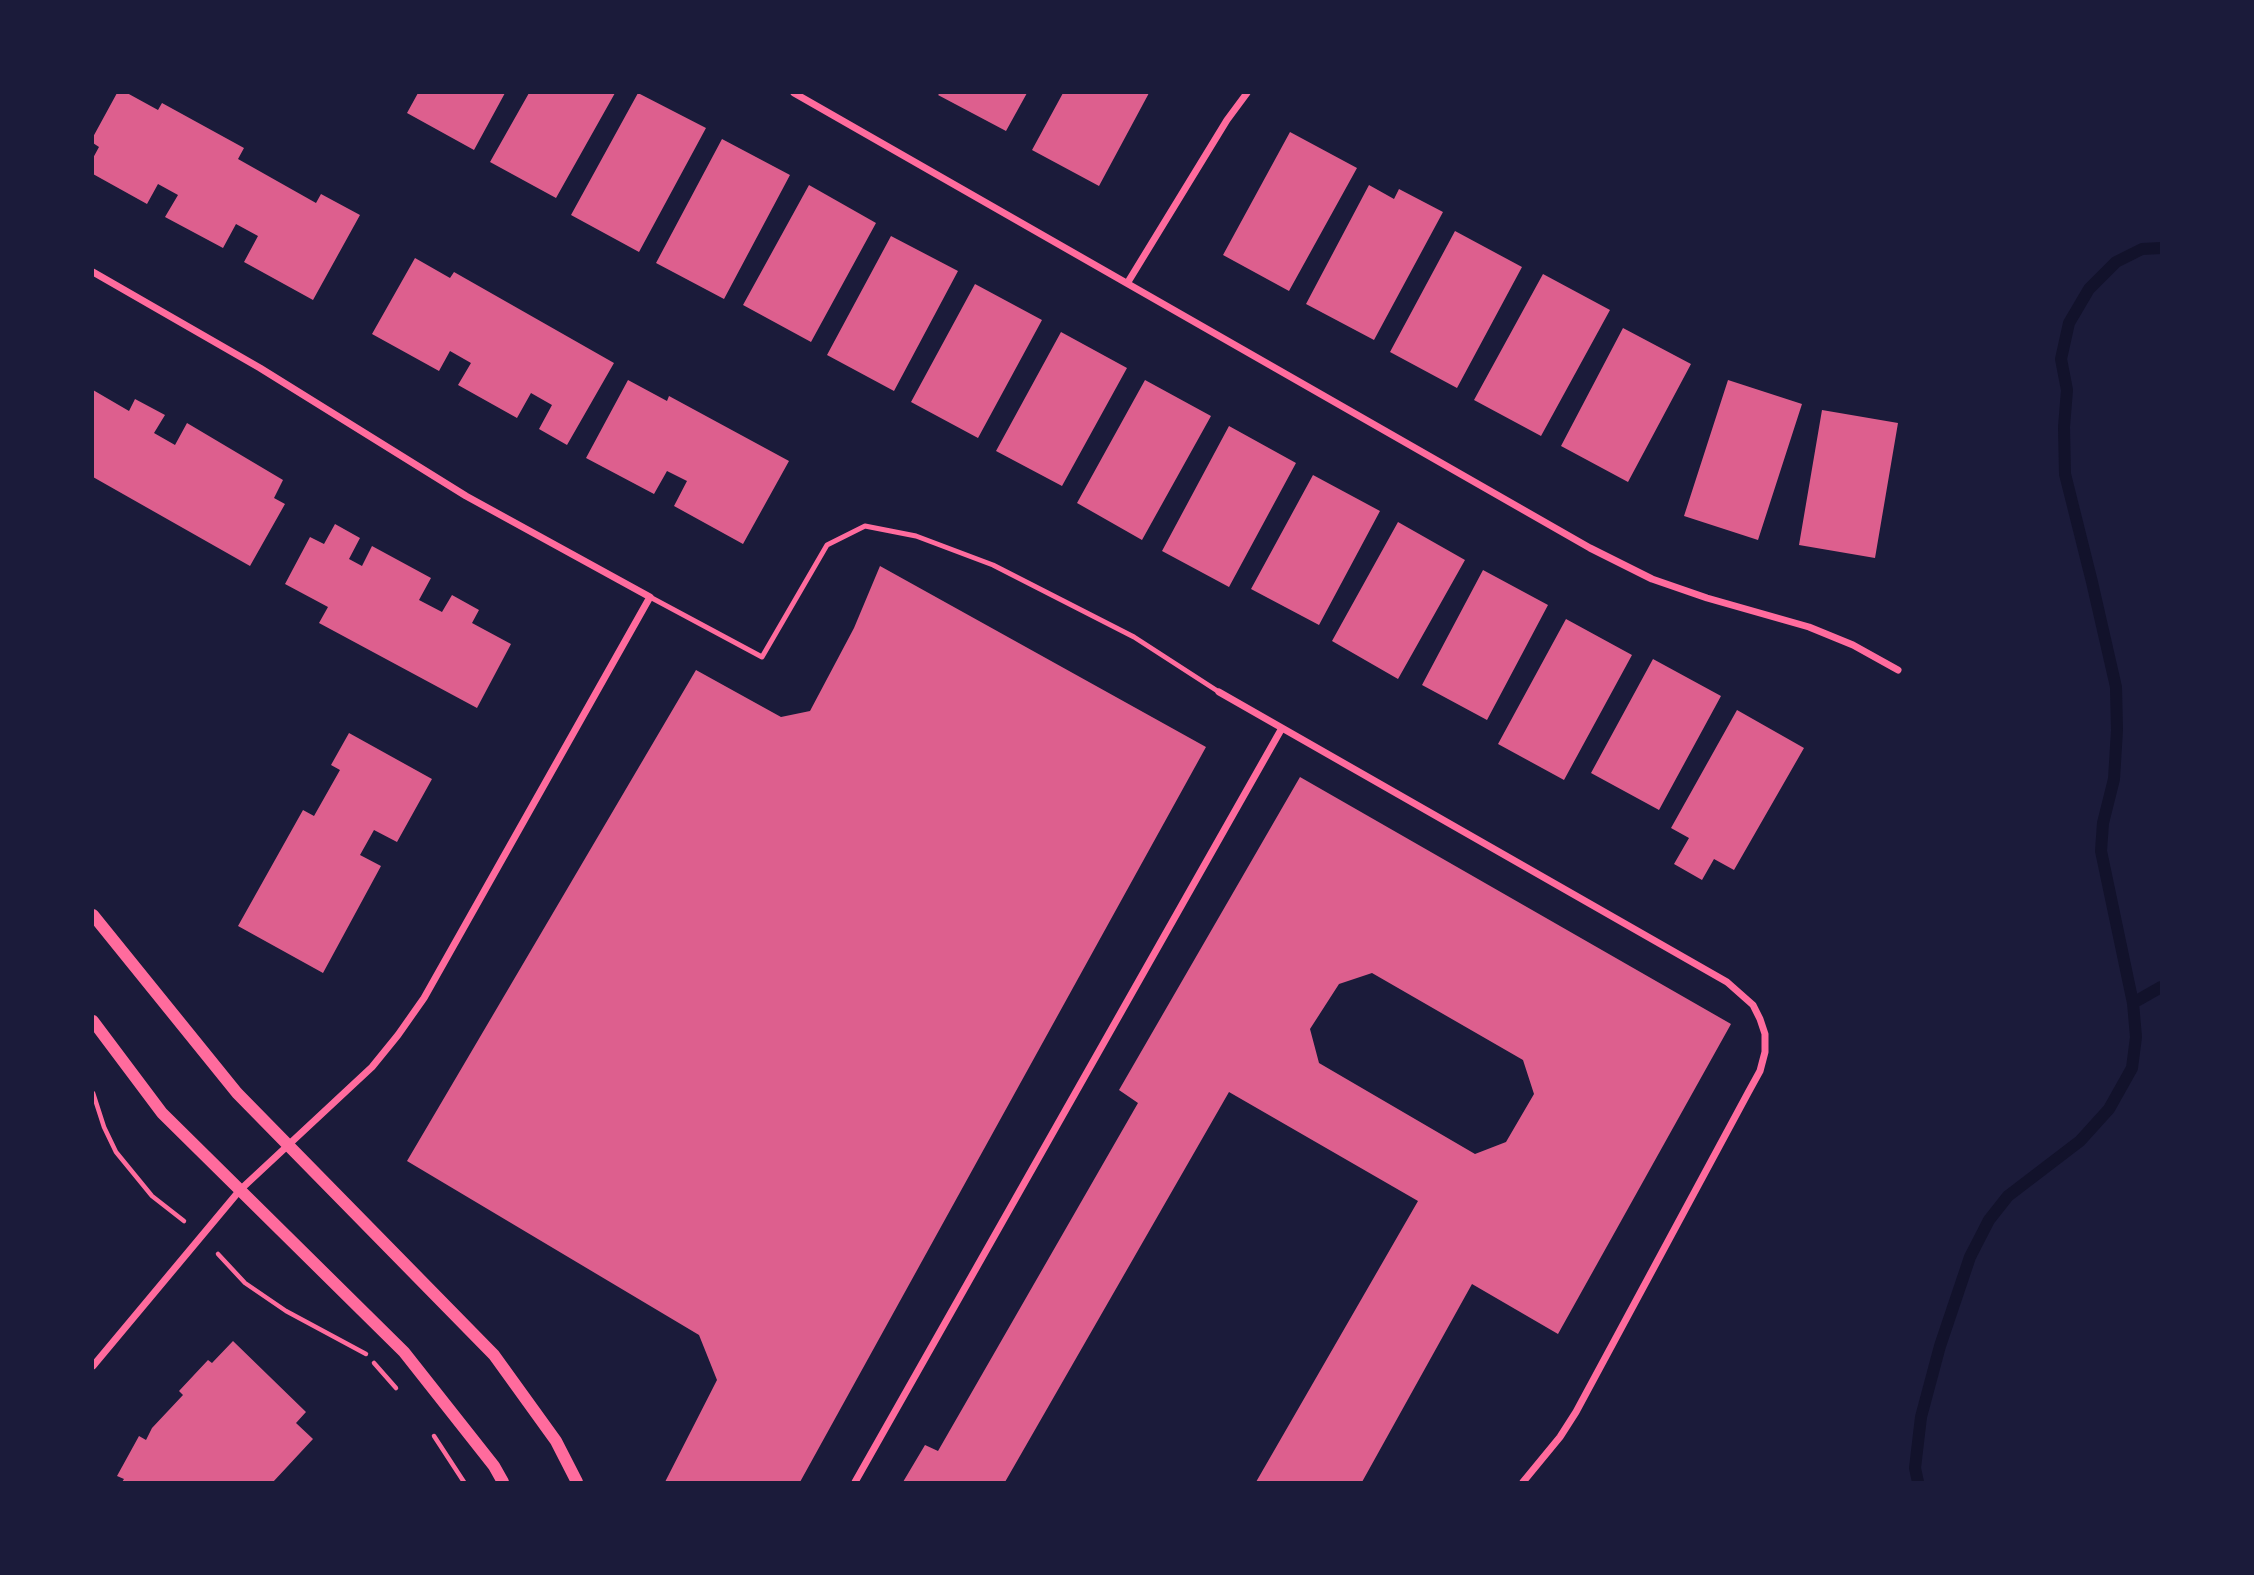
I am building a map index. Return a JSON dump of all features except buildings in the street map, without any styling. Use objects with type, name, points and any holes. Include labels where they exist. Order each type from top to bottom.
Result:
[{"type":"street","points":[[793,93],[1603,554],[1653,579],[1809,627],[1853,645],[1898,670]]},
{"type":"street","points":[[1128,282],[1227,120],[1247,93]]},
{"type":"street","points":[[93,272],[260,368],[466,496],[650,597],[424,998],[398,1035],[372,1067],[240,1191],[93,1366]]},
{"type":"street","points":[[1219,692],[1727,982],[1753,1004],[1760,1019],[1765,1034],[1765,1052],[1760,1071],[1576,1412],[1523,1482]]},
{"type":"street","points":[[855,1482],[1283,728]]},
{"type":"street","points":[[93,915],[237,1093],[494,1355],[556,1441],[577,1482]]},
{"type":"street","points":[[93,1021],[162,1113],[404,1352],[494,1466],[503,1482]]},
{"type":"lane","points":[[650,597],[762,657],[827,545],[865,526],[916,536],[993,565],[1134,637],[1219,692]]},
{"type":"path","points":[[93,1093],[116,1152],[152,1196],[201,1236],[245,1283],[286,1311],[367,1354],[400,1393]]},
{"type":"path","points":[[431,1433],[464,1482]]},
{"type":"waterway","points":[[1918,1482],[1915,1468],[1921,1417],[1940,1346],[1970,1257],[1989,1220],[2008,1196],[2080,1141],[2109,1109],[2132,1068],[2136,1037],[2133,1003],[2101,851],[2103,823],[2114,779],[2116,687],[2065,474],[2064,427],[2067,390],[2061,359],[2069,323],[2089,289],[2116,262],[2142,249],[2161,248]]},
{"type":"waterway","points":[[2133,1003],[2161,987]]}]
